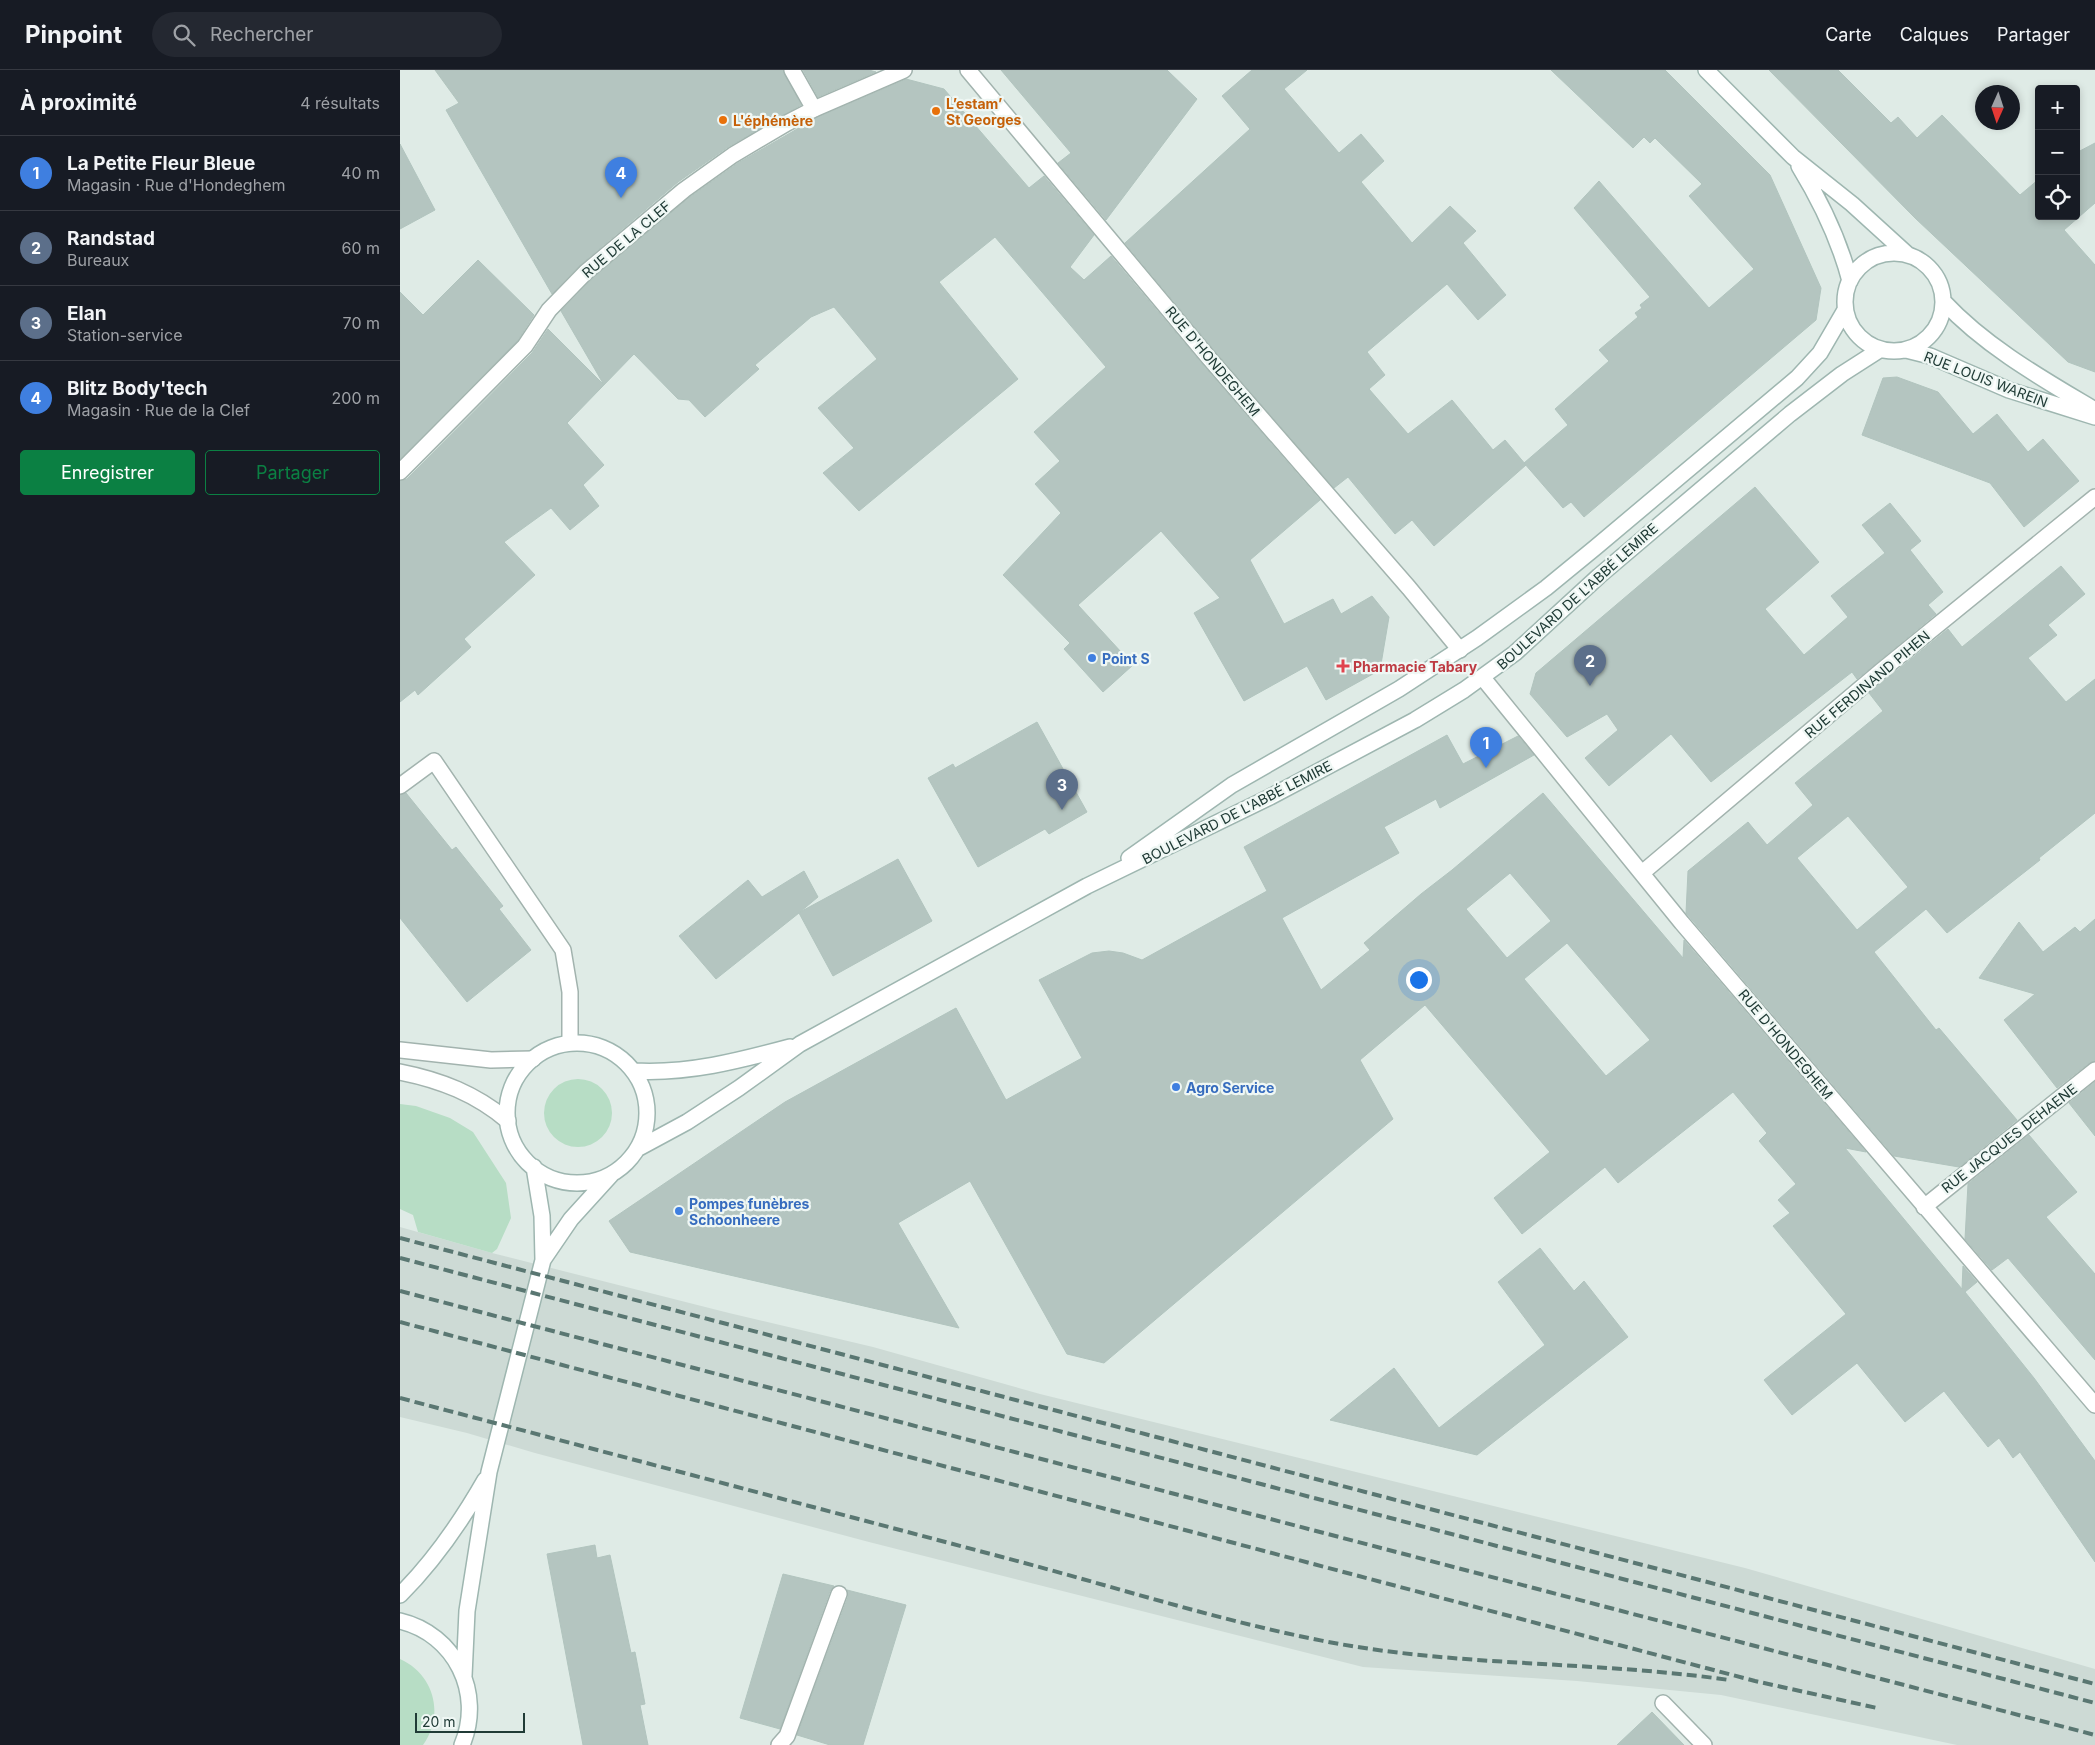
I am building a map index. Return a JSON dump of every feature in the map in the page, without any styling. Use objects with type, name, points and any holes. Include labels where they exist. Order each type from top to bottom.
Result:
[{"type":"main road","points":[[792,70],[814,109]]},
{"type":"main road","name":"RUE DE LA CLEF","points":[[400,472],[525,346],[554,304],[607,253],[706,174],[760,138],[814,109],[904,70]]},
{"type":"main road","name":"RUE D'HONDEGHEM","points":[[968,70],[1209,358],[1409,588],[1460,650]]},
{"type":"main road","points":[[1706,70],[1793,156],[1852,204],[1908,255]]},
{"type":"main road","points":[[1793,156],[1819,198],[1841,250],[1850,281]]},
{"type":"main road","points":[[1892,253],[1908,255],[1920,260],[1934,272],[1940,284],[1944,302],[1942,316],[1933,333],[1918,345],[1906,350],[1880,349],[1868,343],[1857,334],[1850,323],[1845,310],[1846,292],[1850,281],[1864,263],[1878,256],[1892,253]]},
{"type":"main road","name":"RUE LOUIS WAREIN","points":[[1944,302],[1963,321],[2003,352],[2095,410]]},
{"type":"main road","name":"BOULEVARD DE L'ABBÉ LEMIRE","points":[[1087,886],[1232,785],[1400,689],[1460,650],[1571,568],[1786,388],[1820,353],[1845,310]]},
{"type":"main road","name":"BOULEVARD DE L'ABBÉ LEMIRE","points":[[637,1150],[708,1108],[800,1044],[1087,886],[1270,797],[1415,720],[1483,678],[1515,654],[1598,576],[1742,453],[1836,379],[1880,349]]},
{"type":"main road","name":"RUE LOUIS WAREIN","points":[[1906,350],[1930,356],[2009,390],[2095,417]]},
{"type":"main road","name":"RUE FERDINAND PIHEN","points":[[1642,873],[1881,672],[2095,497]]},
{"type":"main road","name":"RUE D'HONDEGHEM","points":[[1483,678],[1642,873],[2095,1405]]},
{"type":"main road","points":[[400,786],[434,761],[563,950],[570,992],[570,1043]]},
{"type":"main road","points":[[543,1260],[571,1219],[637,1150],[644,1135],[647,1110],[645,1094],[634,1071],[616,1054],[602,1047],[586,1043],[554,1046],[533,1059],[522,1070],[514,1083],[508,1106],[508,1121],[513,1141],[524,1158],[548,1176],[573,1183],[598,1179],[613,1173]]},
{"type":"main road","name":"BOULEVARD DE L'ABBÉ LEMIRE","points":[[634,1071],[665,1072],[704,1068],[800,1044]]},
{"type":"main road","points":[[400,1050],[491,1060],[533,1059]]},
{"type":"main road","name":"RUE JACQUES DEHAENE","points":[[1924,1206],[2095,1070]]},
{"type":"main road","points":[[400,1072],[442,1082],[487,1104],[508,1121]]},
{"type":"main road","points":[[462,1745],[467,1732],[470,1710],[464,1676],[469,1596],[489,1472],[543,1260],[542,1216],[534,1167]]},
{"type":"main road","points":[[400,1595],[430,1562],[455,1530],[489,1472]]},
{"type":"main road","points":[[778,1745],[787,1736],[839,1594]]},
{"type":"main road","points":[[400,1621],[416,1626],[442,1643],[455,1658],[464,1676]]},
{"type":"main road","points":[[1663,1703],[1704,1745]]},
{"type":"shaded area","points":[[400,1227],[492,1253],[873,1347],[1040,1394],[1745,1568],[2095,1669],[2095,1745],[1957,1745],[1721,1695],[1577,1681],[1363,1667],[869,1542],[535,1453],[467,1433],[400,1417]]},
{"type":"green space","points":[[578,1079],[591,1082],[602,1089],[609,1100],[612,1113],[609,1126],[602,1137],[591,1144],[578,1147],[565,1144],[554,1137],[547,1126],[544,1113],[547,1100],[554,1089],[565,1082]]},
{"type":"green space","points":[[400,1104],[416,1106],[450,1118],[473,1132],[506,1183],[511,1218],[497,1249],[492,1253],[418,1232],[413,1215],[400,1209]]},
{"type":"green space","points":[[400,1659],[412,1666],[421,1675],[428,1685],[432,1696],[433,1721],[430,1733],[423,1745],[400,1745]]},
{"type":"building","points":[[435,70],[783,70],[801,105],[728,147],[678,182],[580,265],[552,294],[446,110],[459,103]]},
{"type":"building","points":[[803,70],[869,70],[876,72],[818,97]]},
{"type":"building","points":[[1001,70],[1167,70],[1197,99],[1106,220],[1058,163],[1071,153]]},
{"type":"building","points":[[1252,70],[1307,70],[1284,89],[1339,153],[1361,134],[1384,161],[1361,182],[1412,243],[1450,206],[1476,231],[1463,243],[1506,295],[1478,320],[1447,284],[1367,352],[1385,375],[1369,389],[1408,434],[1452,400],[1493,450],[1505,440],[1526,465],[1434,546],[1412,520],[1395,534],[1348,477],[1334,488],[1216,352],[1125,243],[1250,129],[1222,96]]},
{"type":"building","points":[[1551,70],[1665,70],[1770,175],[1821,288],[1816,320],[1584,517],[1571,502],[1563,508],[1524,463],[1568,425],[1555,409],[1609,361],[1599,350],[1638,317],[1635,313],[1642,308],[1640,305],[1650,297],[1574,208],[1599,181],[1709,308],[1754,269],[1689,196],[1702,184],[1655,138],[1650,143],[1644,137],[1633,148]]},
{"type":"building","points":[[1769,70],[1838,70],[1891,123],[1898,117],[1917,138],[1942,115],[2020,195],[2035,182],[2035,220],[2075,220],[2064,230],[2095,265],[2095,372],[2068,362],[1915,218]]},
{"type":"building","points":[[906,79],[944,89],[1029,188],[1044,176],[1094,235],[1070,267],[1084,280],[1111,256],[1320,500],[1250,560],[1284,624],[1333,599],[1341,614],[1372,596],[1389,617],[1380,670],[1326,700],[1307,666],[1244,701],[1194,613],[1220,598],[1161,531],[1078,605],[1133,665],[1103,692],[1064,649],[1070,643],[1003,575],[1061,513],[1035,484],[1060,461],[1034,432],[1106,367],[995,237],[939,282],[1018,379],[859,511],[823,473],[854,448],[818,408],[877,359],[834,307],[811,317],[755,365],[759,369],[705,417],[689,400],[678,399],[634,354],[604,385],[561,311],[592,279],[690,197],[738,163],[818,117]]},
{"type":"building","points":[[2095,143],[2095,203],[2080,216],[2080,151]]},
{"type":"building","points":[[400,144],[435,210],[400,229]]},
{"type":"building","points":[[478,260],[534,315],[518,340],[400,459],[400,292],[423,315]]},
{"type":"building","points":[[548,329],[604,385],[567,423],[604,465],[583,485],[599,506],[570,530],[551,508],[504,542],[535,575],[464,639],[471,647],[418,695],[415,690],[400,702],[400,481],[407,479],[532,353]]},
{"type":"building","points":[[1897,377],[1938,392],[1973,434],[1997,414],[2028,452],[2043,439],[2079,481],[2024,527],[1990,483],[1862,435],[1883,378]]},
{"type":"building","points":[[1755,487],[1819,562],[1765,609],[1804,655],[1848,617],[1831,596],[1885,553],[1862,525],[1890,503],[1921,541],[1910,550],[1943,592],[1928,605],[1936,614],[1857,679],[1852,672],[1711,782],[1671,734],[1609,786],[1585,758],[1618,730],[1607,714],[1567,737],[1530,694],[1536,673]]},
{"type":"building","points":[[2061,566],[2085,594],[2048,625],[2057,635],[2028,658],[2066,702],[2095,679],[2095,813],[2039,858],[2040,860],[1947,933],[1926,909],[1874,952],[1936,1030],[1939,1028],[2017,1120],[1959,1167],[1894,1156],[1686,913],[1688,871],[1748,822],[1767,845],[1813,805],[1795,783],[1883,711],[1869,693],[1948,629],[1962,647]],"holes":[[[1848,816],[1908,887],[1857,930],[1797,858]]]},
{"type":"building","points":[[1037,722],[1087,812],[1049,834],[1045,829],[978,867],[928,778],[953,764],[955,768]]},
{"type":"building","points":[[1447,735],[1463,764],[1518,736],[1534,755],[1440,808],[1436,799],[1384,827],[1399,853],[1282,918],[1321,990],[1370,950],[1364,943],[1543,793],[1683,958],[1684,940],[1866,1152],[1845,1148],[1962,1289],[1963,1266],[1977,1282],[1965,1292],[2034,1378],[2095,1461],[2095,1562],[2020,1452],[2013,1458],[1999,1438],[1988,1447],[1944,1391],[1905,1422],[1857,1363],[1792,1415],[1764,1380],[1846,1314],[1773,1226],[1790,1213],[1778,1200],[1796,1184],[1759,1141],[1767,1133],[1733,1092],[1618,1183],[1605,1167],[1522,1234],[1494,1198],[1550,1152],[1425,1005],[1360,1060],[1393,1119],[1104,1363],[1067,1354],[970,1181],[898,1223],[959,1328],[630,1252],[609,1221],[785,1102],[956,1008],[1006,1100],[1082,1058],[1039,980],[1092,953],[1109,951],[1123,953],[1142,960],[1267,891],[1244,847]],"holes":[[[1510,873],[1551,921],[1507,958],[1466,909]],[[1567,943],[1650,1040],[1606,1076],[1524,979]]]},
{"type":"building","points":[[406,793],[452,850],[456,847],[503,906],[499,909],[531,950],[467,1002],[400,918],[400,795]]},
{"type":"building","points":[[898,859],[932,921],[833,976],[799,913],[716,979],[679,936],[748,880],[762,897],[804,871],[818,897],[800,912]]},
{"type":"building","points":[[2095,919],[2095,1061],[2089,1063],[2057,1088],[2004,1020],[2035,994],[1979,978],[2019,922],[2043,952],[2075,927],[2080,932]]},
{"type":"building","points":[[2095,1082],[2095,1136],[2069,1103]]},
{"type":"building","points":[[2029,1135],[2077,1192],[2046,1217],[2095,1274],[2095,1360],[2008,1258],[1992,1270],[1965,1239],[1968,1184]]},
{"type":"building","points":[[1540,1248],[1574,1291],[1584,1281],[1628,1337],[1477,1455],[1330,1420],[1394,1368],[1439,1428],[1545,1345],[1498,1282]]},
{"type":"building","points":[[595,1545],[597,1558],[610,1555],[631,1653],[635,1652],[645,1704],[640,1705],[648,1745],[583,1745],[547,1554]]},
{"type":"building","points":[[783,1574],[834,1586],[830,1591],[780,1729],[740,1718]]},
{"type":"building","points":[[847,1590],[906,1605],[863,1745],[830,1745],[797,1735],[848,1597]]},
{"type":"building","points":[[1652,1712],[1684,1745],[1617,1745]]},
{"type":"railway","points":[[400,1238],[2095,1684]]},
{"type":"railway","points":[[400,1258],[2095,1703]]},
{"type":"railway","points":[[400,1291],[2095,1735]]},
{"type":"railway","points":[[400,1322],[1755,1681],[1877,1708]]},
{"type":"railway","points":[[400,1398],[1002,1557],[1250,1625],[1334,1643],[1432,1656],[1680,1674],[1729,1680]]},
{"type":"place","name":"L’estam’ St Georges","points":[[936,111]]},
{"type":"place","name":"L'éphémère","points":[[723,120]]},
{"type":"place","name":"Blitz Body'tech","points":[[621,198]]},
{"type":"place","name":"Point S","points":[[1092,658]]},
{"type":"place","name":"Pharmacie Tabary","points":[[1343,666]]},
{"type":"place","name":"Randstad","points":[[1590,686]]},
{"type":"place","name":"La Petite Fleur Bleue","points":[[1486,768]]},
{"type":"place","name":"Elan","points":[[1062,810]]},
{"type":"place","name":"Agro Service","points":[[1176,1087]]},
{"type":"place","name":"Pompes funèbres Schoonheere","points":[[679,1211]]}]
